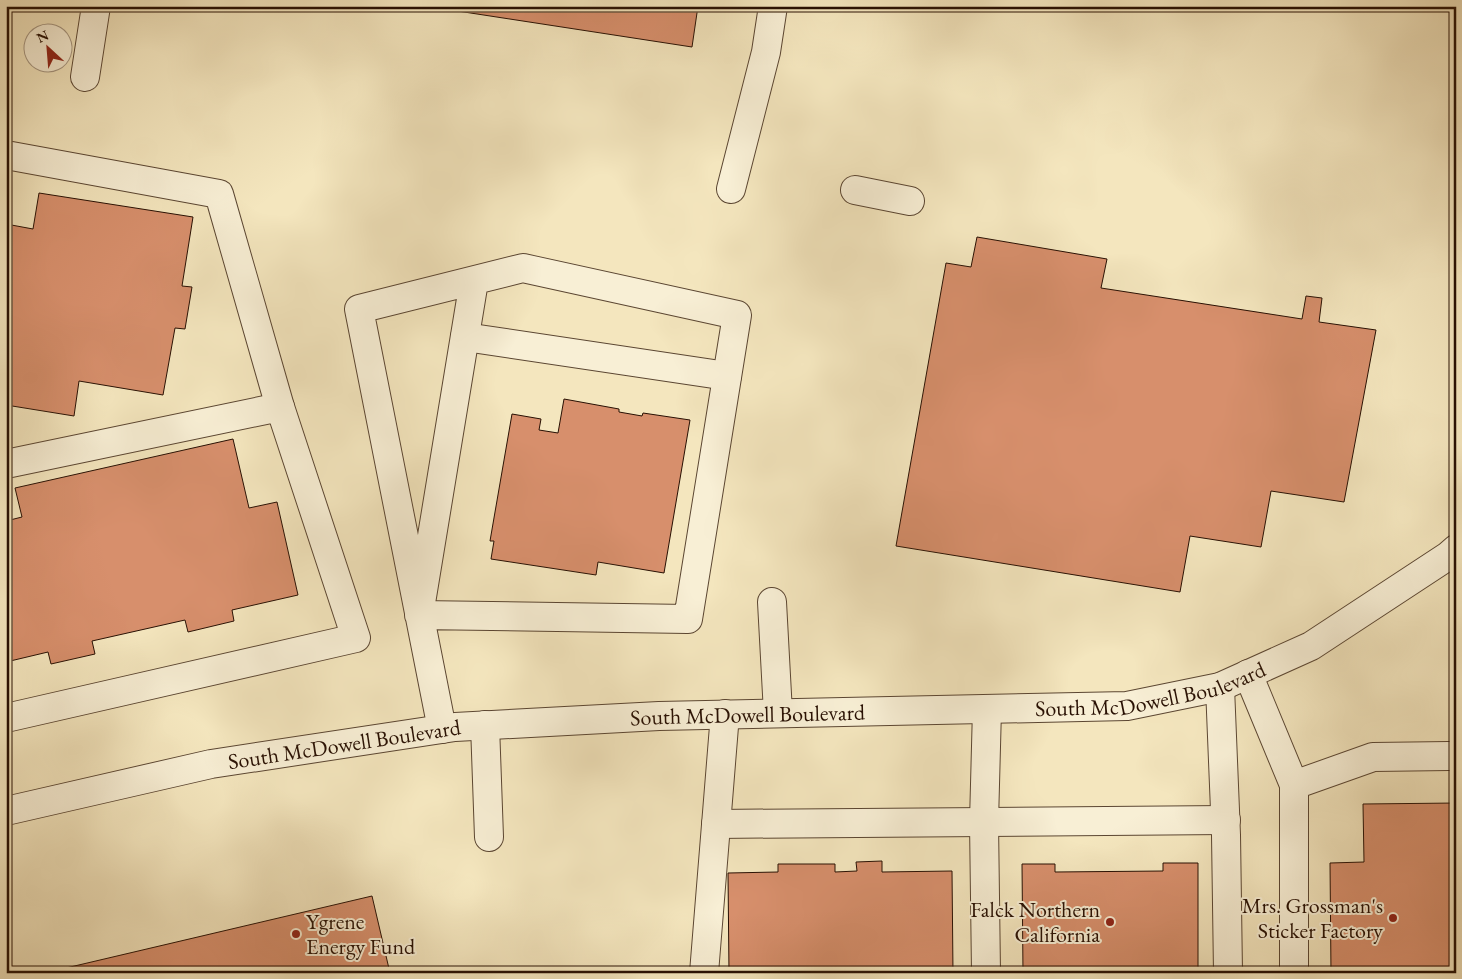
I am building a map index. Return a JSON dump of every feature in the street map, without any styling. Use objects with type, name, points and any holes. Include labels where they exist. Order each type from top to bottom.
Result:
[{"type":"street","points":[[85,77],[96,6]]},
{"type":"street","points":[[731,189],[766,52],[772,6]]},
{"type":"street","points":[[6,155],[219,194],[280,407],[356,638],[6,718]]},
{"type":"street","points":[[855,190],[910,201]]},
{"type":"street","points":[[420,615],[688,619],[737,315],[523,268],[359,309],[442,729]]},
{"type":"street","points":[[420,615],[474,281]]},
{"type":"street","points":[[465,337],[727,376]]},
{"type":"street","points":[[6,464],[280,407]]},
{"type":"street","name":"South McDowell Boulevard","points":[[6,811],[211,764],[442,729],[659,716],[1127,706],[1220,687],[1311,646],[1453,557]]},
{"type":"street","points":[[772,602],[778,713]]},
{"type":"street","points":[[1248,674],[1294,785],[1294,973]]},
{"type":"street","points":[[1220,687],[1226,820],[1228,973]]},
{"type":"street","points":[[986,973],[984,822],[987,709]]},
{"type":"street","points":[[704,973],[725,714]]},
{"type":"street","points":[[485,725],[488,837]]},
{"type":"street","points":[[1294,785],[1373,757],[1448,756]]},
{"type":"street","points":[[716,824],[1226,820]]},
{"type":"building","points":[[425,6],[698,6],[692,47]]},
{"type":"building","points":[[1419,6],[1456,6],[1456,13]]},
{"type":"building","points":[[39,193],[193,217],[182,286],[192,287],[185,329],[175,328],[163,395],[79,381],[74,416],[6,405],[6,224],[33,229]]},
{"type":"building","points":[[977,237],[1107,259],[1101,288],[1302,319],[1306,296],[1322,298],[1319,322],[1376,330],[1344,502],[1271,491],[1261,547],[1190,536],[1180,592],[896,546],[946,263],[971,267]]},
{"type":"building","points":[[564,399],[619,409],[619,412],[642,416],[643,413],[690,420],[664,573],[598,562],[596,575],[491,559],[494,541],[490,541],[512,414],[541,419],[539,430],[558,433]]},
{"type":"building","points":[[233,439],[249,508],[277,502],[298,595],[232,610],[234,621],[188,632],[185,620],[92,641],[95,654],[51,664],[48,652],[6,662],[6,521],[22,517],[15,488]]},
{"type":"building","name":"Mrs. Grossman's Sticker Factory","points":[[1456,803],[1456,973],[1331,973],[1330,863],[1364,862],[1363,804]]},
{"type":"building","points":[[882,861],[882,872],[952,871],[953,973],[729,973],[728,873],[778,872],[778,864],[835,864],[835,872],[857,871],[856,862]]},
{"type":"building","name":"Falck Northern California","points":[[1163,863],[1198,863],[1198,973],[1023,973],[1022,864],[1055,864],[1055,872],[1163,871]]},
{"type":"building","name":"Ygrene Energy Fund","points":[[372,896],[390,973],[49,973],[49,972]]},
{"type":"place","name":"Mrs. Grossman's Sticker Factory","points":[[1393,918]]},
{"type":"place","name":"Falck Northern California","points":[[1110,922]]},
{"type":"place","name":"Ygrene Energy Fund","points":[[296,934]]}]
